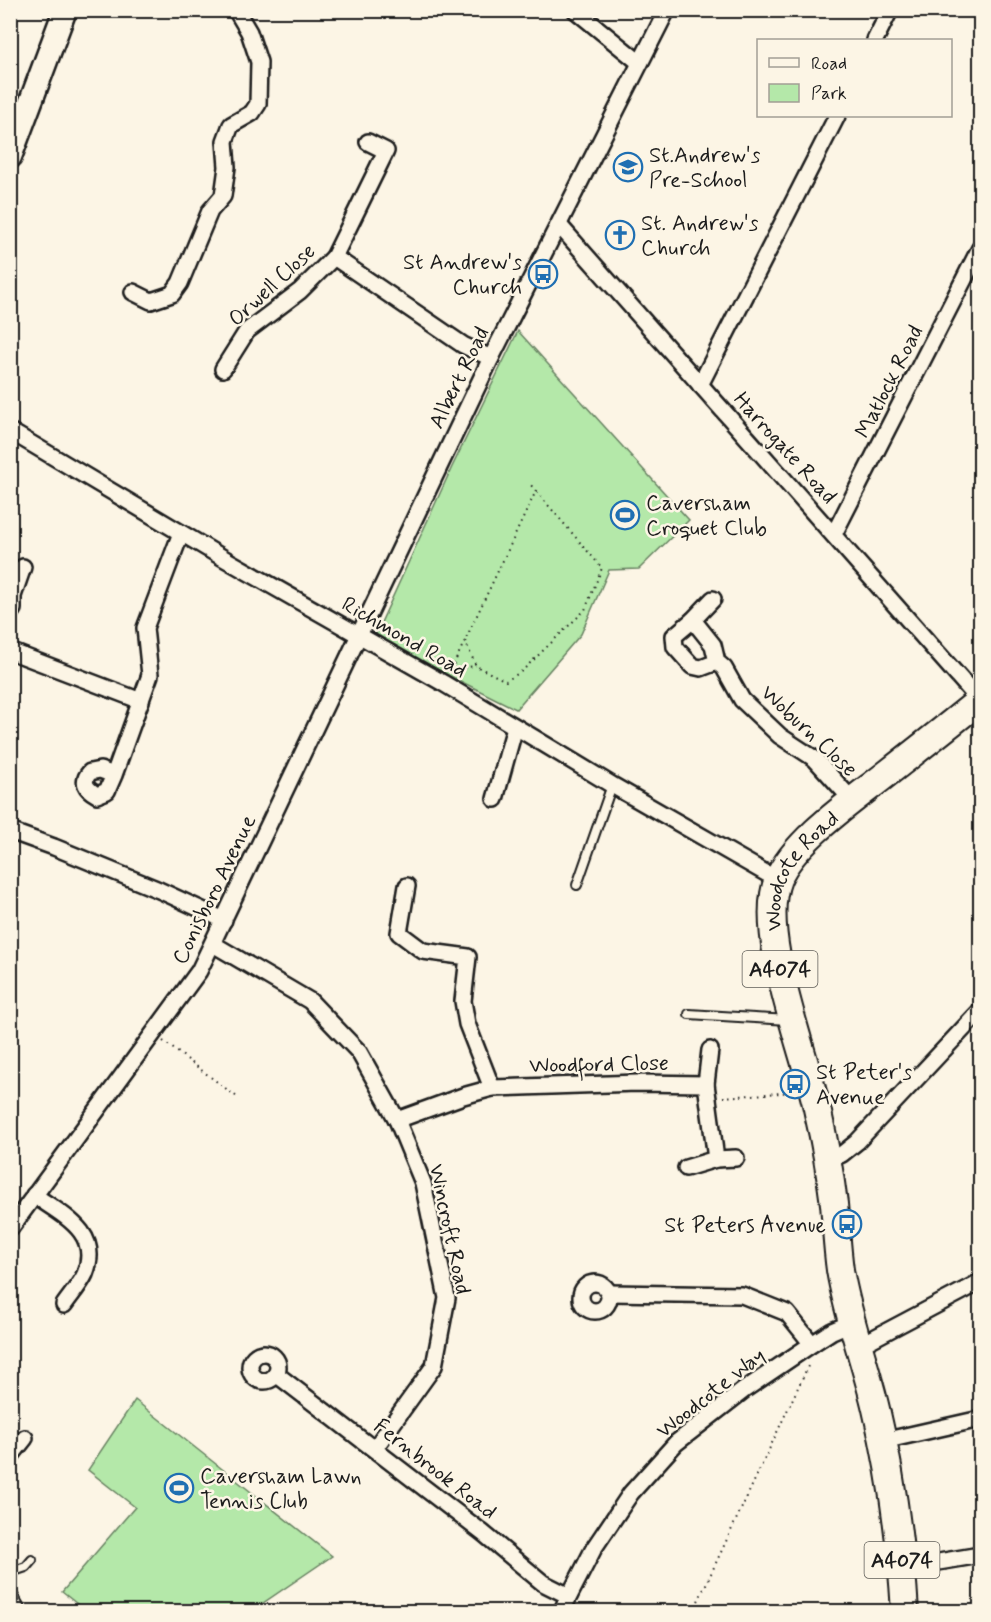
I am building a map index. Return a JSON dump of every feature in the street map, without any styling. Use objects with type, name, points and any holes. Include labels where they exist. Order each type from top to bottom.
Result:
[{"type":"main road","name":"Woodcote Road","points":[[854,1335],[840,1270],[828,1159],[814,1090],[773,939],[771,908],[778,880],[788,860],[811,837],[980,701]]},
{"type":"main road","name":"A4074","points":[[854,1335],[875,1406],[896,1508],[905,1611]]},
{"type":"street","points":[[10,157],[65,10]]},
{"type":"street","points":[[133,292],[151,301],[172,294],[180,283],[210,211],[223,196],[227,167],[225,141],[231,125],[252,113],[258,104],[259,63],[249,32],[236,10]]},
{"type":"street","points":[[575,10],[640,63]]},
{"type":"street","name":"Albert Road","points":[[360,637],[491,358],[667,10]]},
{"type":"street","points":[[876,39],[890,10]]},
{"type":"street","points":[[700,385],[836,117]]},
{"type":"street","name":"Orwell Close","points":[[223,369],[247,332],[300,291],[334,257],[386,151],[368,142]]},
{"type":"street","name":"Harrogate Road","points":[[559,225],[980,701]]},
{"type":"street","name":"Matlock Road","points":[[834,534],[981,248]]},
{"type":"street","points":[[334,257],[463,345],[491,358]]},
{"type":"street","name":"Richmond Road","points":[[10,431],[778,880]]},
{"type":"street","points":[[114,775],[150,675],[145,628],[181,532]]},
{"type":"street","points":[[10,613],[23,567]]},
{"type":"street","points":[[713,599],[674,636],[675,647],[692,666],[701,668],[717,662]]},
{"type":"street","name":"Woburn Close","points":[[693,620],[713,645],[717,662],[724,668],[742,700],[780,736],[815,759],[853,801]]},
{"type":"street","name":"Conisboro Avenue","points":[[10,1229],[200,971],[360,637]]},
{"type":"street","points":[[10,651],[141,701]]},
{"type":"street","points":[[495,800],[515,727]]},
{"type":"street","points":[[10,831],[35,841],[57,840],[224,920]]},
{"type":"street","points":[[407,886],[399,933],[423,951],[468,957],[463,1001],[467,1024],[492,1088]]},
{"type":"street","name":"Wincroft Road","points":[[213,944],[310,1001],[359,1052],[397,1120],[423,1183],[447,1298],[434,1366],[375,1448]]},
{"type":"street","points":[[828,1159],[842,1154],[857,1142],[981,1011]]},
{"type":"street","points":[[711,1050],[707,1091],[716,1159]]},
{"type":"street","name":"Woodford Close","points":[[397,1120],[463,1095],[492,1088],[626,1083],[707,1091]]},
{"type":"street","points":[[686,1168],[716,1159],[736,1158]]},
{"type":"street","points":[[34,1195],[78,1226],[87,1240],[88,1257],[85,1274],[63,1305]]},
{"type":"street","name":"Woodcote Way","points":[[561,1611],[594,1548],[631,1493],[676,1443],[744,1390],[832,1331],[854,1335],[981,1282]]},
{"type":"street","points":[[609,1293],[742,1295],[787,1313],[812,1344]]},
{"type":"street","name":"Fernbrook Road","points":[[276,1374],[375,1448],[543,1583],[569,1596]]},
{"type":"street","points":[[883,1441],[981,1419]]},
{"type":"street","points":[[10,1457],[25,1438]]},
{"type":"street","points":[[903,1568],[981,1555]]},
{"type":"street","points":[[10,1598],[18,1611]]},
{"type":"lane","points":[[577,885],[612,785]]},
{"type":"lane","points":[[689,1014],[794,1020]]},
{"type":"lane","points":[[10,1566],[17,1570],[26,1567],[32,1560]]},
{"type":"path","points":[[452,669],[476,666],[506,681],[522,671],[585,610],[602,568],[530,484]]},
{"type":"path","points":[[443,683],[452,669],[536,491]]},
{"type":"path","points":[[465,641],[476,666]]},
{"type":"path","points":[[153,1033],[237,1097]]},
{"type":"path","points":[[707,1091],[814,1090]]},
{"type":"path","points":[[693,1611],[808,1365],[812,1344]]},
{"type":"green space","points":[[518,331],[689,520],[639,569],[609,570],[581,634],[516,709],[374,638],[452,467]]},
{"type":"green space","name":"Caversham Lawn Tennis Club","points":[[135,1400],[332,1556],[260,1605],[235,1611],[86,1611],[62,1592],[135,1507],[88,1470]]},
{"type":"place","name":"St.Andrew's Pre-School","points":[[628,167]]},
{"type":"place","name":"St. Andrew's Church","points":[[620,235]]},
{"type":"place","name":"St Andrew's Church","points":[[543,274]]},
{"type":"place","name":"Caversham Croquet Club","points":[[625,515]]},
{"type":"place","name":"St Peter's Avenue","points":[[795,1084]]},
{"type":"place","name":"St Peters Avenue","points":[[847,1224]]},
{"type":"place","name":"Caversham Lawn Tennis Club","points":[[179,1488]]}]
